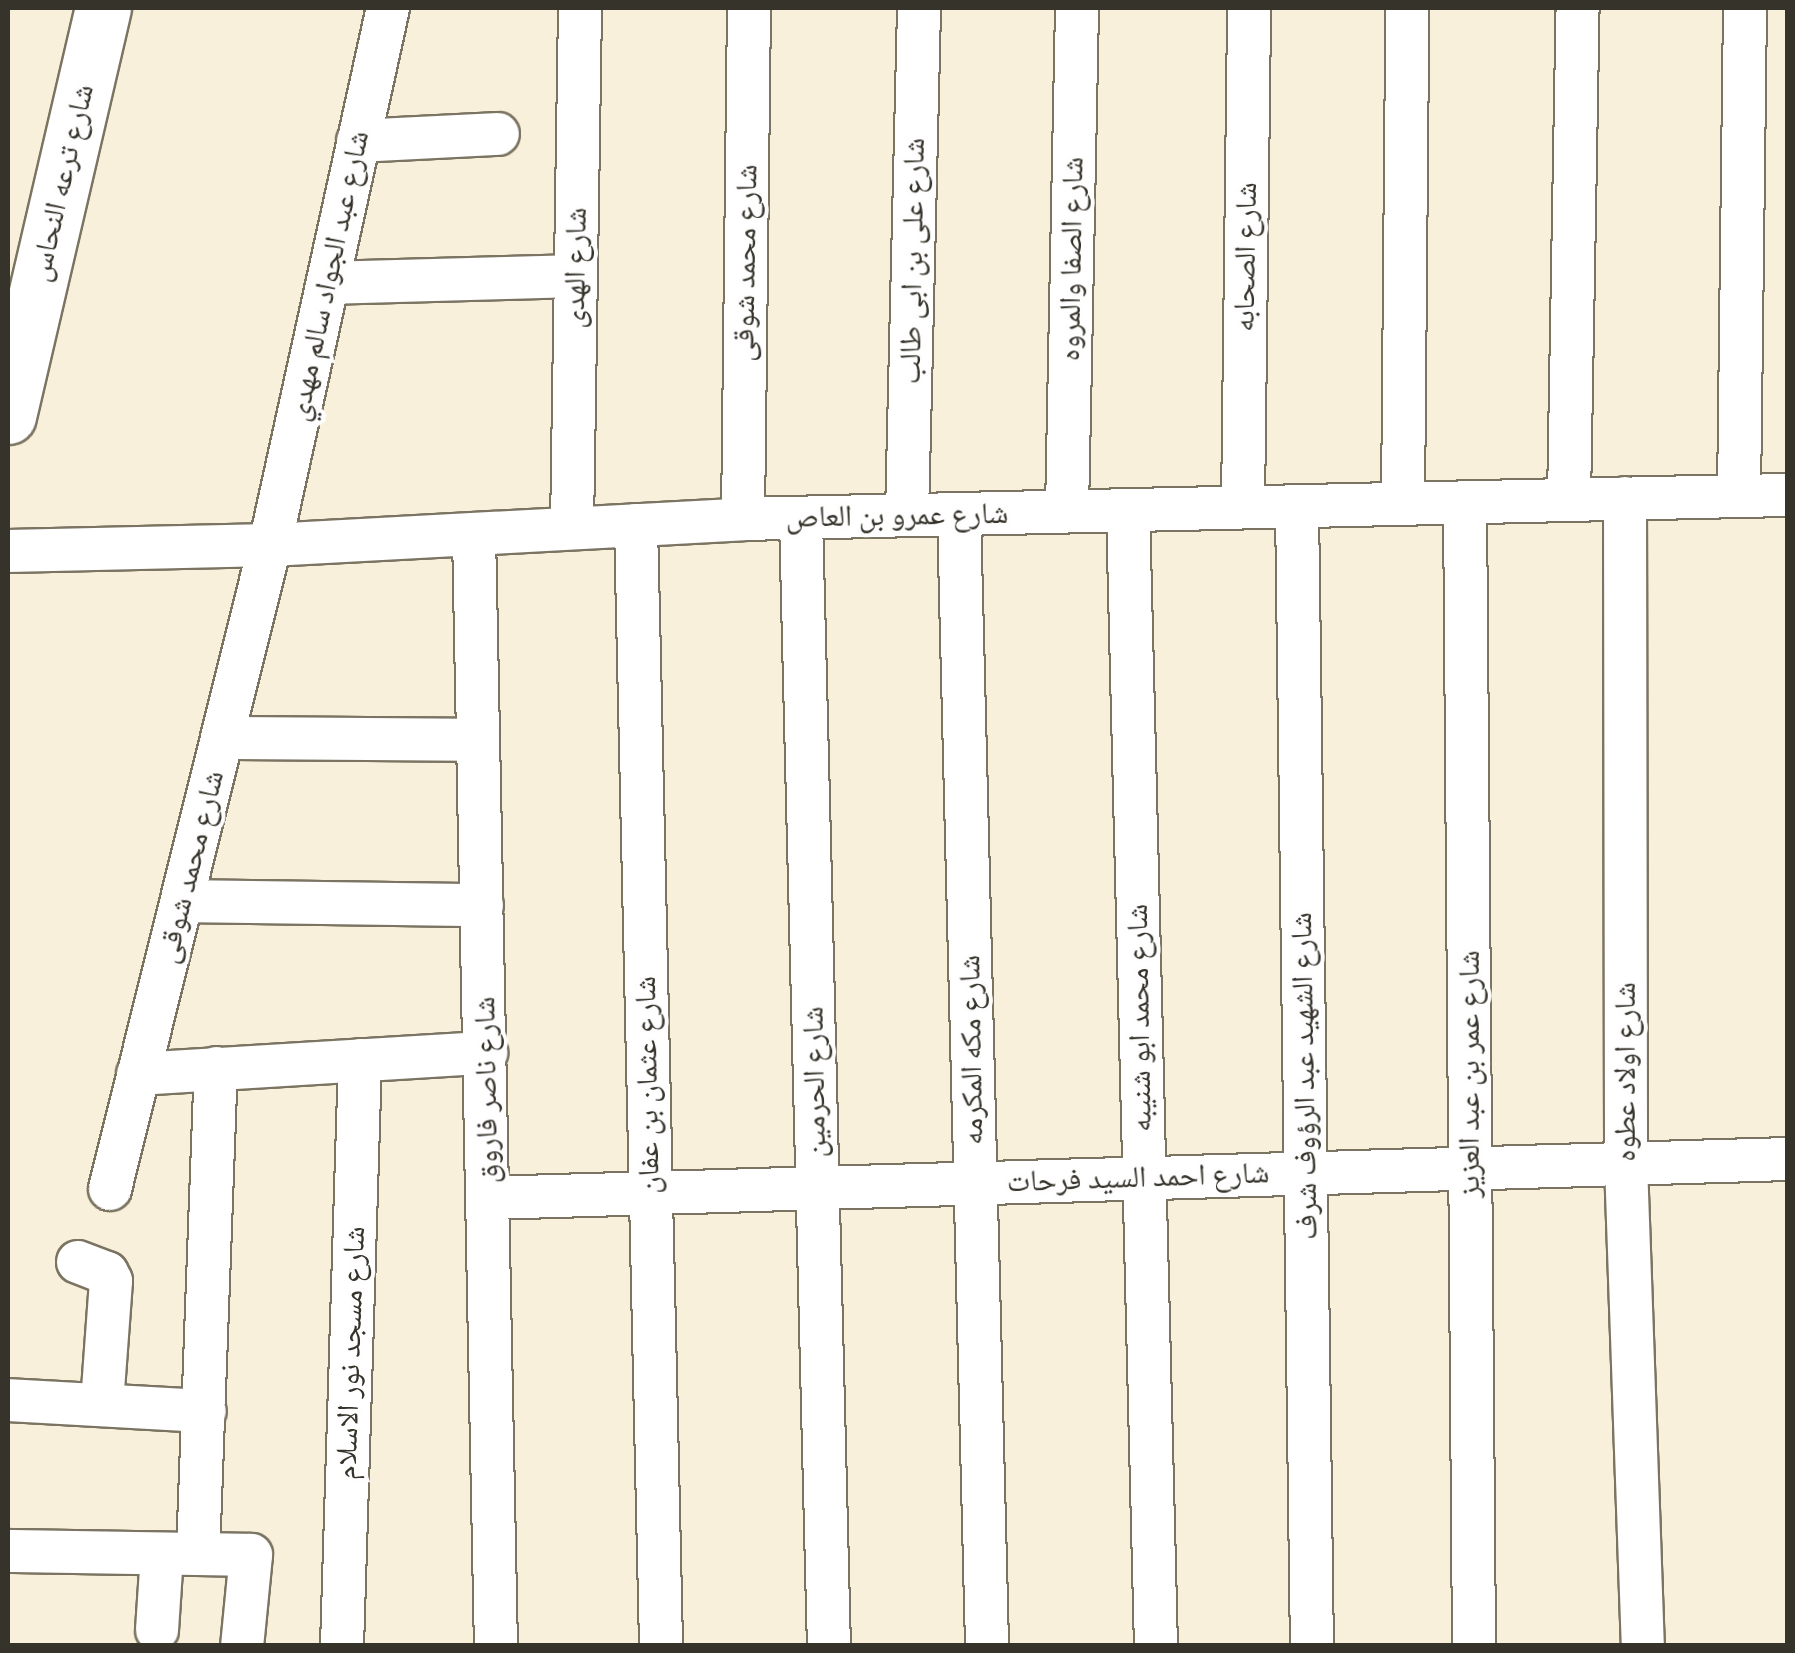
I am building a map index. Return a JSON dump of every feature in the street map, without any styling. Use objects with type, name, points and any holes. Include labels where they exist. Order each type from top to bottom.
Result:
[{"type":"street","name":"شارع ترعه النحاس","points":[[8,416],[103,8]]},
{"type":"street","name":"شارع عبد الجواد سالم مهدي","points":[[270,545],[388,8]]},
{"type":"street","name":"شارع الهدى","points":[[572,528],[580,8]]},
{"type":"street","name":"شارع محمد شوقى","points":[[742,519],[749,8]]},
{"type":"street","name":"شارع على بن ابى طالب","points":[[907,515],[919,8]]},
{"type":"street","name":"شارع الصفا والمروه","points":[[1068,511],[1077,8]]},
{"type":"street","name":"شارع الصحابه","points":[[1242,506],[1249,8]]},
{"type":"street","points":[[1403,504],[1407,8]]},
{"type":"street","points":[[1569,500],[1578,8]]},
{"type":"street","points":[[1739,496],[1746,8]]},
{"type":"street","points":[[358,141],[498,134]]},
{"type":"street","points":[[328,283],[576,276]]},
{"type":"street","name":"شارع عمرو بن العاص","points":[[8,552],[270,545],[742,519],[1788,495]]},
{"type":"street","name":"شارع اولاد عطوه","points":[[1625,498],[1626,1164],[1643,1646]]},
{"type":"street","name":"شارع عمر بن عبد العزيز","points":[[1466,502],[1474,1646]]},
{"type":"street","name":"شارع الشهيد عبد الرؤوف شرف","points":[[1297,506],[1312,1646]]},
{"type":"street","name":"شارع محمد ابو شنيبه","points":[[1128,510],[1156,1646]]},
{"type":"street","name":"شارع مكه المكرمه","points":[[959,515],[987,1646]]},
{"type":"street","name":"شارع الحرمين","points":[[800,519],[829,1646]]},
{"type":"street","name":"شارع عثمان بن عفان","points":[[636,525],[660,1646]]},
{"type":"street","name":"شارع ناصر فاروق","points":[[474,534],[496,1646]]},
{"type":"street","name":"شارع محمد شوقى","points":[[110,1189],[270,545]]},
{"type":"street","points":[[223,738],[478,740]]},
{"type":"street","points":[[182,901],[482,906]]},
{"type":"street","points":[[138,1074],[486,1053]]},
{"type":"street","name":"شارع مسجد نور الاسلام","points":[[342,1646],[360,1060]]},
{"type":"street","points":[[158,1630],[180,1554],[205,1412],[216,1068]]},
{"type":"street","name":"شارع احمد السيد فرحات","points":[[489,1198],[1788,1159]]},
{"type":"street","points":[[78,1262],[107,1273],[112,1281],[102,1405]]},
{"type":"street","points":[[8,1400],[205,1412]]},
{"type":"street","points":[[8,1550],[250,1555],[242,1646]]}]
